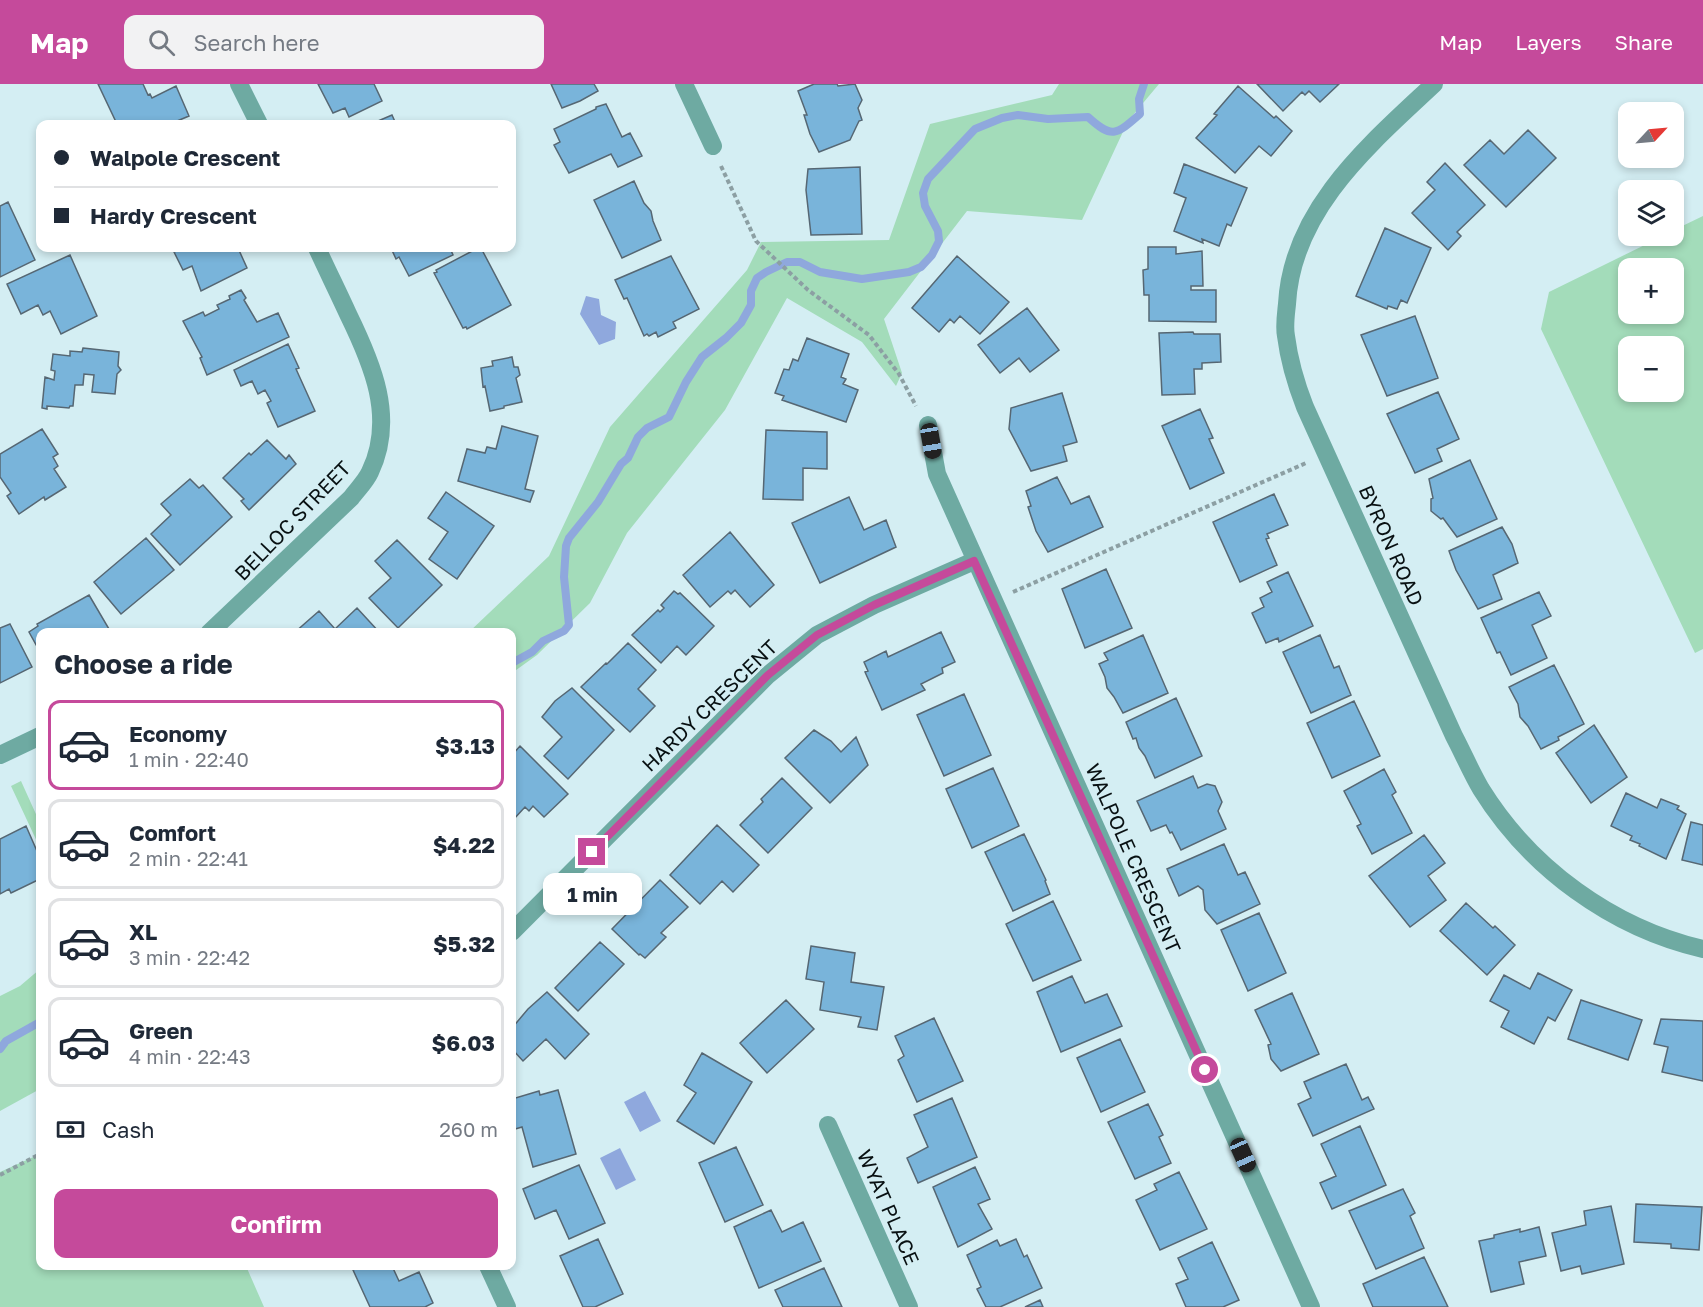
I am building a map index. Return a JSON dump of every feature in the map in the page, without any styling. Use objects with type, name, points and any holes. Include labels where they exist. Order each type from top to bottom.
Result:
[{"type":"street","points":[[239,84],[257,120]]},
{"type":"street","points":[[684,84],[713,146]]},
{"type":"street","name":"BYRON ROAD","points":[[1434,84],[1339,179],[1314,213],[1298,251],[1288,285],[1285,334],[1296,382],[1454,736],[1481,788],[1511,831],[1546,867],[1593,902],[1640,928],[1703,949]]},
{"type":"street","name":"BELLOC STREET","points":[[214,628],[351,498],[370,473],[378,449],[382,424],[379,391],[370,359],[319,252]]},
{"type":"street","name":"WALPOLE CRESCENT","points":[[928,425],[937,474],[974,561],[1311,1307]]},
{"type":"street","name":"HARDY CRESCENT","points":[[516,928],[768,675],[817,635],[874,605],[974,561]]},
{"type":"street","points":[[0,755],[36,737]]},
{"type":"street","name":"WYAT PLACE","points":[[828,1125],[909,1307]]},
{"type":"street","points":[[490,1270],[507,1307]]},
{"type":"path","points":[[713,146],[726,180],[756,241],[808,290],[870,335],[899,374],[928,425]]},
{"type":"path","points":[[993,601],[1326,453]]},
{"type":"path","points":[[0,1175],[36,1156]]},
{"type":"green space","points":[[1059,84],[1159,84],[1128,121],[1082,220],[967,211],[884,319],[902,373],[896,386],[862,342],[787,298],[725,410],[627,533],[590,603],[537,655],[516,670],[516,628],[473,628],[549,556],[610,427],[747,270],[761,242],[889,240],[930,124],[1052,95]]},
{"type":"green space","points":[[1703,216],[1703,649],[1695,653],[1541,329],[1549,292],[1618,258],[1618,324],[1684,324],[1684,258],[1618,258],[1643,246],[1684,246],[1684,225]]},
{"type":"green space","points":[[21,781],[36,814],[36,839],[11,786]]},
{"type":"green space","points":[[36,972],[36,1091],[0,1111],[0,996],[20,986]]},
{"type":"green space","points":[[36,1156],[36,1270],[248,1270],[264,1307],[0,1307],[0,1172]]},
{"type":"water","points":[[586,296],[599,299],[601,315],[616,322],[615,339],[599,345],[580,314]]},
{"type":"water","points":[[645,1091],[661,1121],[640,1132],[624,1102]]},
{"type":"water","points":[[620,1148],[636,1180],[616,1190],[600,1158]]},
{"type":"building","points":[[98,84],[143,84],[152,98],[176,86],[189,116],[180,120],[115,120]]},
{"type":"building","points":[[318,84],[374,84],[382,101],[349,117],[345,108],[333,113]]},
{"type":"building","points":[[551,84],[594,84],[598,91],[562,108]]},
{"type":"building","points":[[814,84],[837,84],[838,86],[855,84],[862,100],[858,108],[862,120],[859,121],[850,140],[819,152],[810,134],[804,115],[807,115],[798,91]]},
{"type":"building","points":[[1257,84],[1339,84],[1320,102],[1309,91],[1305,95],[1302,92],[1283,111]]},
{"type":"building","points":[[1238,86],[1292,131],[1271,156],[1259,146],[1235,173],[1196,138],[1217,115],[1214,114]]},
{"type":"building","points":[[606,104],[622,137],[630,133],[642,156],[618,167],[611,154],[569,173],[554,145],[560,142],[554,129]]},
{"type":"building","points":[[392,115],[394,120],[380,120]]},
{"type":"building","points":[[1528,130],[1556,158],[1506,207],[1464,165],[1490,140],[1504,154]]},
{"type":"building","points":[[1445,163],[1485,205],[1457,232],[1461,236],[1448,250],[1412,213],[1435,190],[1427,182]]},
{"type":"building","points":[[1184,164],[1247,188],[1231,226],[1227,224],[1219,246],[1202,239],[1203,243],[1174,231],[1186,198],[1174,193]]},
{"type":"building","points":[[860,167],[862,234],[811,235],[806,190],[808,169]]},
{"type":"building","points":[[634,181],[644,203],[651,211],[661,240],[622,258],[594,200]]},
{"type":"building","points":[[8,202],[35,260],[0,277],[0,206]]},
{"type":"building","points":[[1385,228],[1431,248],[1407,303],[1401,300],[1397,309],[1388,306],[1387,309],[1356,296]]},
{"type":"building","points":[[1148,247],[1176,247],[1176,254],[1202,251],[1203,286],[1191,286],[1191,290],[1216,290],[1216,322],[1149,321],[1149,295],[1144,295],[1143,270],[1148,269]]},
{"type":"building","points":[[174,252],[240,252],[247,268],[201,291],[192,266],[183,270]]},
{"type":"building","points":[[393,252],[452,252],[453,255],[409,276],[399,257],[396,259]]},
{"type":"building","points":[[470,252],[483,252],[511,305],[467,329],[463,328],[434,273],[437,272],[436,270]]},
{"type":"building","points":[[70,255],[97,316],[61,334],[50,311],[43,315],[38,305],[21,314],[7,284]]},
{"type":"building","points":[[671,256],[699,309],[673,322],[676,328],[658,337],[656,332],[644,336],[627,298],[624,299],[615,280]]},
{"type":"building","points":[[957,256],[1009,302],[980,334],[960,316],[954,323],[950,319],[939,332],[912,308]]},
{"type":"building","points":[[241,290],[257,322],[278,313],[289,337],[207,375],[200,358],[202,357],[183,321],[203,312],[205,316],[219,309],[217,305],[230,299],[229,296]]},
{"type":"building","points":[[1027,308],[1059,350],[1030,372],[1019,358],[1000,373],[978,345]]},
{"type":"building","points":[[1415,316],[1438,378],[1387,396],[1361,335]]},
{"type":"building","points":[[1193,332],[1194,334],[1220,334],[1221,362],[1202,363],[1202,369],[1194,369],[1195,394],[1162,395],[1159,333]]},
{"type":"building","points":[[807,338],[849,354],[841,377],[846,379],[843,384],[858,390],[846,422],[782,400],[784,396],[775,393],[784,369],[789,370],[793,359],[798,361]]},
{"type":"building","points":[[288,344],[299,368],[296,369],[315,411],[278,427],[267,403],[271,401],[265,390],[258,394],[252,381],[241,386],[234,370]]},
{"type":"building","points":[[83,348],[119,352],[118,366],[121,370],[117,374],[115,394],[92,392],[94,375],[84,374],[83,385],[75,385],[73,406],[42,408],[45,377],[54,380],[55,371],[51,370],[53,354],[70,356],[70,351],[82,352]]},
{"type":"building","points":[[512,357],[514,367],[518,367],[520,375],[516,378],[522,402],[490,411],[485,386],[483,387],[481,368],[493,366],[492,361]]},
{"type":"building","points":[[1438,392],[1459,439],[1437,449],[1442,461],[1415,473],[1387,414]]},
{"type":"building","points":[[1062,393],[1077,442],[1063,446],[1067,461],[1031,471],[1009,429],[1011,408]]},
{"type":"building","points":[[1200,409],[1213,438],[1209,439],[1224,473],[1190,489],[1162,426]]},
{"type":"building","points":[[502,426],[538,436],[525,489],[534,491],[530,502],[458,481],[467,449],[485,453],[487,447],[496,449]]},
{"type":"building","points":[[42,429],[58,454],[53,457],[58,466],[54,469],[66,487],[45,500],[44,497],[19,514],[7,496],[11,493],[0,477],[0,454]]},
{"type":"building","points":[[766,430],[827,432],[827,469],[803,468],[803,500],[763,499]]},
{"type":"building","points":[[267,440],[286,459],[289,455],[296,464],[249,510],[241,501],[244,499],[223,478],[249,453],[251,455]]},
{"type":"building","points":[[1470,460],[1497,519],[1457,537],[1443,518],[1441,519],[1431,511],[1431,499],[1433,498],[1429,479]]},
{"type":"building","points":[[1057,477],[1071,504],[1089,496],[1103,527],[1048,552],[1036,531],[1028,507],[1031,506],[1026,491]]},
{"type":"building","points":[[190,479],[199,488],[203,485],[232,517],[180,565],[151,534],[171,515],[161,504]]},
{"type":"building","points":[[446,492],[494,526],[457,579],[429,559],[448,532],[428,518]]},
{"type":"building","points":[[1274,494],[1288,525],[1267,534],[1269,538],[1266,539],[1277,565],[1240,582],[1213,522]]},
{"type":"building","points":[[849,497],[864,530],[886,520],[896,547],[820,583],[792,523]]},
{"type":"building","points":[[1502,527],[1512,544],[1518,563],[1493,575],[1502,599],[1478,609],[1456,570],[1449,551]]},
{"type":"building","points":[[730,532],[774,585],[750,607],[735,590],[731,594],[728,591],[710,607],[683,575]]},
{"type":"building","points":[[146,538],[174,570],[121,614],[94,582]]},
{"type":"building","points":[[397,540],[442,585],[398,628],[369,598],[391,578],[375,561]]},
{"type":"building","points":[[1106,569],[1132,628],[1085,648],[1062,589]]},
{"type":"building","points":[[1288,572],[1313,626],[1279,642],[1278,638],[1266,643],[1252,613],[1264,607],[1260,598],[1272,592],[1267,582]]},
{"type":"building","points":[[674,591],[680,593],[714,626],[686,655],[677,646],[661,663],[632,635],[658,610],[660,612],[664,608],[661,605]]},
{"type":"building","points":[[1539,592],[1551,616],[1532,625],[1547,658],[1511,675],[1500,652],[1497,653],[1481,618]]},
{"type":"building","points":[[89,595],[108,628],[36,628],[36,645],[29,632],[38,626],[37,624]]},
{"type":"building","points":[[357,608],[375,628],[336,628]]},
{"type":"building","points":[[319,611],[334,628],[300,628]]},
{"type":"building","points":[[10,624],[32,667],[0,683],[0,628]]},
{"type":"building","points":[[941,632],[955,662],[942,668],[943,673],[921,684],[925,690],[882,710],[865,672],[868,671],[864,662],[886,651],[888,657]]},
{"type":"building","points":[[1143,635],[1168,693],[1123,713],[1107,688],[1099,664],[1108,660],[1104,653]]},
{"type":"building","points":[[1320,635],[1334,668],[1339,666],[1351,695],[1311,713],[1283,652]]},
{"type":"building","points":[[628,643],[656,670],[638,689],[655,706],[630,732],[581,687]]},
{"type":"building","points":[[1554,665],[1584,724],[1558,737],[1559,740],[1541,749],[1520,717],[1518,704],[1509,687]]},
{"type":"building","points":[[572,688],[614,730],[568,779],[544,756],[562,737],[542,717],[555,701]]},
{"type":"building","points":[[964,694],[991,755],[944,776],[917,715]]},
{"type":"building","points":[[1176,698],[1202,756],[1155,778],[1126,722]]},
{"type":"building","points":[[1354,701],[1380,756],[1332,778],[1307,723]]},
{"type":"building","points":[[1594,725],[1627,777],[1591,803],[1556,753]]},
{"type":"building","points":[[814,730],[831,741],[841,752],[856,737],[868,765],[830,803],[785,758]]},
{"type":"building","points":[[520,746],[568,794],[544,817],[533,806],[529,811],[525,807],[516,817],[516,750]]},
{"type":"building","points":[[993,768],[1019,826],[972,848],[946,789]]},
{"type":"building","points":[[1384,769],[1396,792],[1392,795],[1412,833],[1372,854],[1357,826],[1361,824],[1344,791]]},
{"type":"building","points":[[1193,776],[1198,788],[1207,784],[1215,786],[1222,802],[1218,811],[1226,829],[1181,850],[1166,825],[1151,831],[1137,801]]},
{"type":"building","points":[[782,778],[812,808],[768,853],[740,825],[763,802],[761,799]]},
{"type":"building","points":[[1626,793],[1657,808],[1661,799],[1679,806],[1677,809],[1686,814],[1666,859],[1639,846],[1640,844],[1630,840],[1632,836],[1611,826]]},
{"type":"building","points":[[1691,822],[1703,825],[1703,865],[1682,860]]},
{"type":"building","points":[[717,825],[759,865],[733,892],[722,881],[700,904],[670,875]]},
{"type":"building","points":[[26,826],[36,849],[36,881],[11,893],[9,889],[0,894],[0,839]]},
{"type":"building","points":[[1024,834],[1046,880],[1050,894],[1013,911],[985,852]]},
{"type":"building","points":[[1424,835],[1445,863],[1428,876],[1446,900],[1410,927],[1369,876]]},
{"type":"building","points":[[1224,844],[1238,875],[1245,872],[1260,904],[1217,924],[1205,910],[1203,890],[1198,886],[1179,896],[1167,869]]},
{"type":"building","points":[[660,880],[688,907],[661,933],[666,937],[645,958],[612,929]]},
{"type":"building","points":[[1053,901],[1081,960],[1033,981],[1006,924]]},
{"type":"building","points":[[1466,903],[1515,945],[1487,975],[1440,931]]},
{"type":"building","points":[[1259,913],[1286,973],[1248,991],[1221,930]]},
{"type":"building","points":[[600,942],[624,964],[578,1011],[555,988]]},
{"type":"building","points":[[811,946],[855,953],[851,982],[884,987],[877,1030],[858,1027],[861,1017],[820,1010],[824,982],[806,979]]},
{"type":"building","points":[[1538,973],[1572,990],[1555,1021],[1548,1017],[1534,1044],[1501,1027],[1509,1011],[1490,1001],[1504,975],[1530,989]]},
{"type":"building","points":[[1072,976],[1085,1003],[1107,994],[1122,1026],[1061,1052],[1037,992]]},
{"type":"building","points":[[547,992],[589,1034],[565,1059],[546,1039],[523,1061],[516,1053],[516,1023]]},
{"type":"building","points":[[1292,993],[1319,1054],[1281,1071],[1271,1059],[1268,1045],[1271,1044],[1255,1010]]},
{"type":"building","points":[[786,1000],[814,1029],[767,1073],[740,1043]]},
{"type":"building","points":[[1581,1000],[1642,1020],[1628,1060],[1568,1039]]},
{"type":"building","points":[[934,1018],[963,1081],[917,1102],[898,1060],[904,1056],[895,1036]]},
{"type":"building","points":[[1661,1019],[1703,1021],[1703,1081],[1662,1072],[1668,1047],[1654,1044]]},
{"type":"building","points":[[1120,1039],[1145,1092],[1101,1112],[1077,1058]]},
{"type":"building","points":[[702,1053],[752,1082],[714,1144],[677,1121],[696,1093],[684,1085]]},
{"type":"building","points":[[1346,1064],[1362,1100],[1368,1097],[1374,1109],[1313,1136],[1298,1104],[1311,1098],[1304,1082]]},
{"type":"building","points":[[558,1090],[576,1154],[533,1167],[522,1127],[516,1129],[516,1098],[539,1091],[540,1095]]},
{"type":"building","points":[[952,1098],[977,1157],[918,1183],[907,1158],[928,1147],[914,1115]]},
{"type":"building","points":[[1148,1104],[1163,1135],[1159,1137],[1171,1163],[1135,1179],[1108,1122]]},
{"type":"building","points":[[1360,1126],[1386,1185],[1332,1209],[1320,1183],[1336,1176],[1321,1144]]},
{"type":"building","points":[[736,1147],[763,1205],[725,1222],[699,1163]]},
{"type":"building","points":[[579,1165],[605,1223],[569,1239],[556,1210],[535,1219],[523,1189]]},
{"type":"building","points":[[975,1167],[990,1199],[978,1204],[992,1229],[958,1247],[933,1187]]},
{"type":"building","points":[[1179,1172],[1207,1229],[1160,1250],[1136,1200],[1157,1190],[1154,1184]]},
{"type":"building","points":[[1403,1189],[1415,1213],[1410,1216],[1424,1248],[1376,1269],[1349,1211]]},
{"type":"building","points":[[1636,1204],[1702,1207],[1699,1250],[1671,1248],[1671,1244],[1634,1242]]},
{"type":"building","points":[[1611,1206],[1624,1264],[1582,1274],[1580,1266],[1561,1271],[1552,1233],[1586,1225],[1584,1211]]},
{"type":"building","points":[[771,1210],[782,1232],[803,1222],[821,1261],[759,1288],[734,1227]]},
{"type":"building","points":[[1539,1227],[1546,1256],[1519,1262],[1524,1284],[1491,1292],[1479,1241],[1494,1238],[1494,1235]]},
{"type":"building","points":[[598,1239],[623,1294],[595,1307],[583,1307],[560,1256]]},
{"type":"building","points":[[1016,1239],[1024,1257],[1027,1255],[1042,1288],[1000,1307],[986,1307],[977,1289],[981,1287],[967,1255],[997,1240],[1000,1246]]},
{"type":"building","points":[[1212,1242],[1239,1300],[1223,1307],[1186,1307],[1176,1284],[1188,1279],[1178,1258]]},
{"type":"building","points":[[1424,1257],[1448,1307],[1373,1307],[1363,1284]]},
{"type":"building","points":[[824,1268],[842,1307],[783,1307],[775,1290]]},
{"type":"building","points":[[353,1270],[394,1270],[399,1281],[419,1272],[433,1303],[425,1307],[370,1307]]},
{"type":"building","points":[[1040,1300],[1043,1307],[1025,1307]]},
{"type":"waterway","points":[[516,661],[532,652],[543,641],[564,631],[569,625],[564,577],[566,546],[569,538],[598,502],[621,464],[628,458],[638,437],[647,428],[669,417],[686,382],[702,357],[741,323],[751,305],[751,291],[757,278],[787,262],[800,262],[820,272],[862,279],[909,272],[921,267],[932,255],[939,241],[938,231],[925,206],[923,193],[928,179],[975,129],[1002,118],[1018,115],[1048,119],[1088,117],[1103,129],[1114,132],[1140,114],[1139,99],[1144,84]]},
{"type":"waterway","points":[[0,1049],[6,1041],[36,1024]]},
{"type":"route","points":[[592,852],[768,675],[817,635],[874,605],[974,561],[1205,1070]]}]
